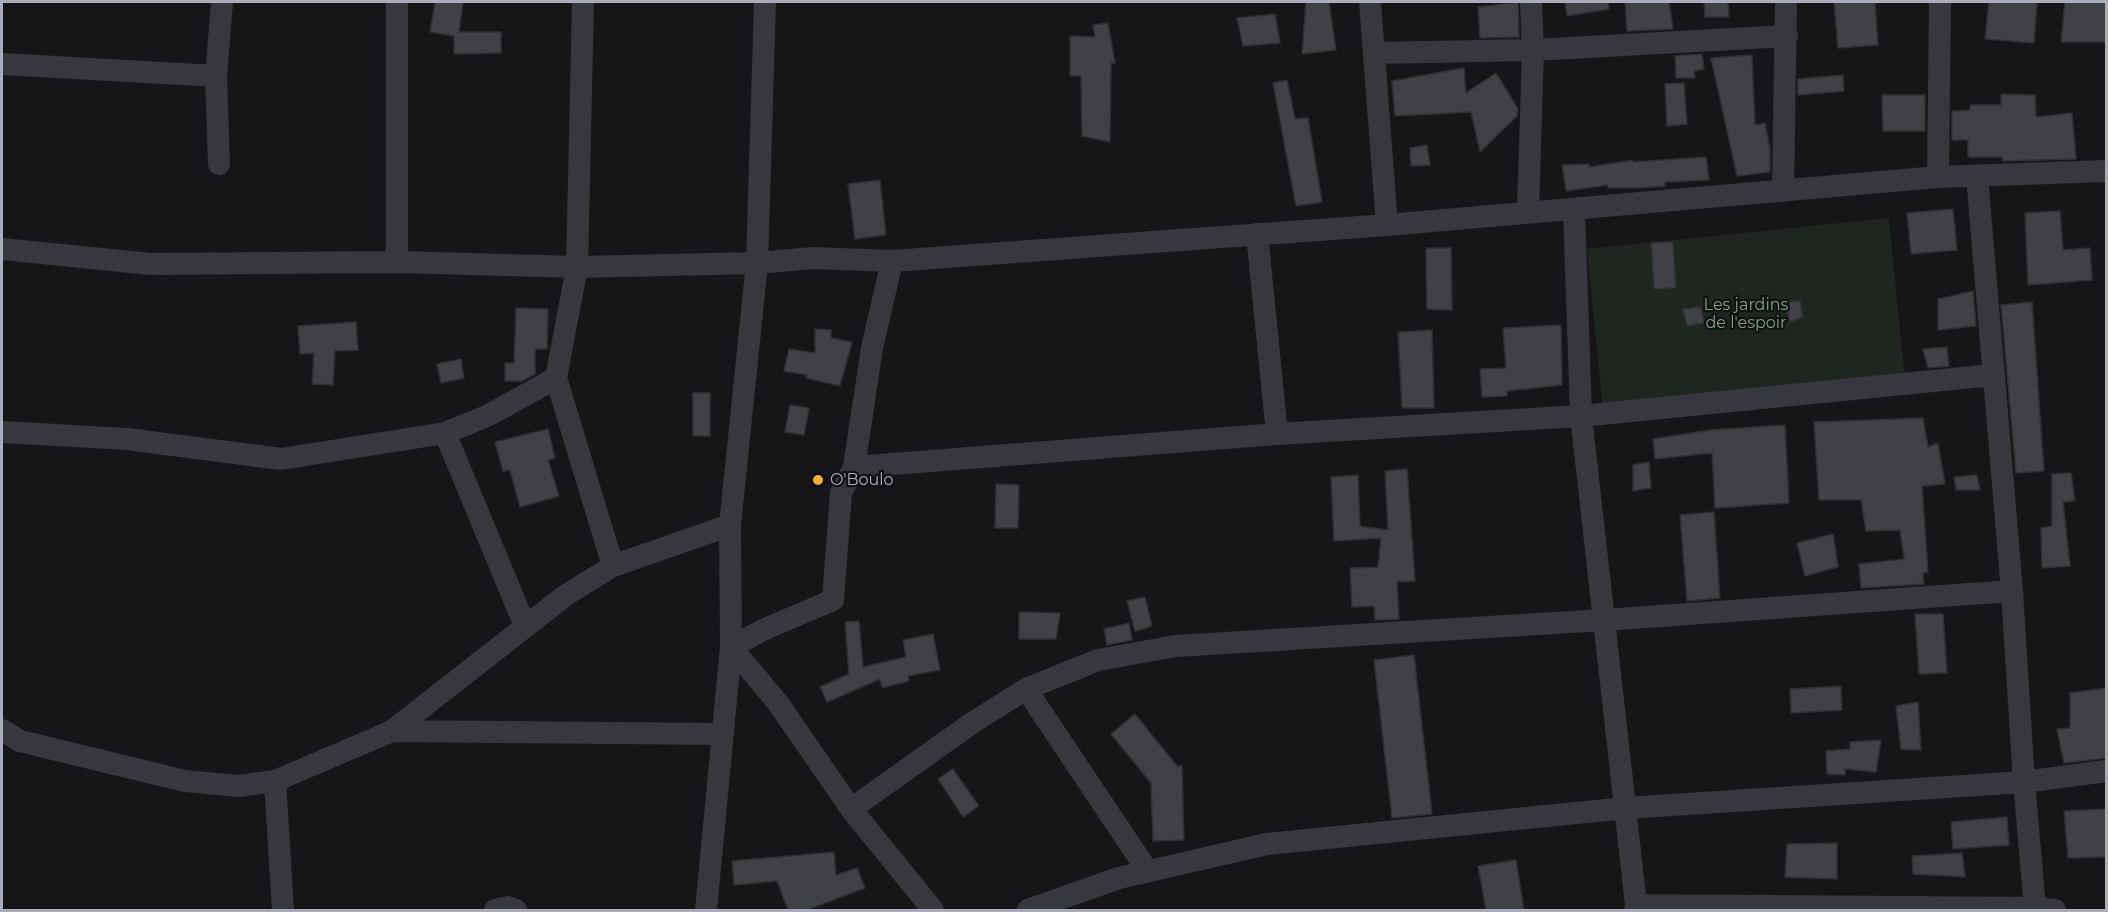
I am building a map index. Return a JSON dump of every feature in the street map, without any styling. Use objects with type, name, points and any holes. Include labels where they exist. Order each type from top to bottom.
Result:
[{"type":"street","points":[[219,164],[216,76],[222,2]]},
{"type":"street","points":[[397,2],[397,262]]},
{"type":"street","points":[[583,2],[578,267],[556,378],[613,566]]},
{"type":"street","points":[[706,910],[731,647],[730,525],[756,263],[765,2]]},
{"type":"street","points":[[1370,2],[1387,225]]},
{"type":"street","points":[[1528,211],[1533,50],[1531,2]]},
{"type":"street","points":[[1783,191],[1786,2]]},
{"type":"street","points":[[1938,177],[1940,2]]},
{"type":"street","points":[[1374,53],[1533,50],[1787,36]]},
{"type":"street","points":[[2,64],[216,76]]},
{"type":"street","points":[[2,249],[151,264],[397,262],[578,267],[756,263],[813,258],[892,261],[1387,225],[1938,177],[2106,171]]},
{"type":"street","points":[[1574,208],[1581,416],[1636,908],[2045,909],[2024,782],[2012,591],[1977,176]]},
{"type":"street","points":[[1257,234],[1277,434]]},
{"type":"street","points":[[731,647],[765,629],[832,600],[841,493],[854,467],[872,348],[892,261]]},
{"type":"street","points":[[854,467],[1277,434],[1581,416],[1993,375]]},
{"type":"street","points":[[2,432],[127,439],[281,459],[445,433],[487,416],[556,378]]},
{"type":"street","points":[[445,433],[525,626]]},
{"type":"street","points":[[2,730],[20,741],[185,781],[239,786],[275,781],[392,731],[566,595],[613,566],[730,525]]},
{"type":"street","points":[[851,809],[972,723],[1026,689],[1098,660],[1176,645],[1604,620],[2012,591]]},
{"type":"street","points":[[731,647],[778,703],[851,809],[933,910]]},
{"type":"street","points":[[1026,689],[1147,870]]},
{"type":"street","points":[[392,731],[723,734]]},
{"type":"street","points":[[1028,910],[1147,870],[1267,844],[1626,808],[2024,782],[2106,771]]},
{"type":"street","points":[[275,781],[283,910]]},
{"type":"street","points":[[495,910],[508,907],[516,910]]},
{"type":"green space","name":"Les jardins de l'espoir","points":[[1889,218],[1905,378],[1603,409],[1587,249]]},
{"type":"building","points":[[435,2],[463,2],[459,32],[501,32],[501,53],[454,54],[454,36],[430,32]]},
{"type":"building","points":[[1306,2],[1329,2],[1336,50],[1302,54]]},
{"type":"building","points":[[1518,2],[1519,37],[1480,38],[1478,7]]},
{"type":"building","points":[[1565,2],[1608,2],[1609,9],[1567,16]]},
{"type":"building","points":[[1625,2],[1669,2],[1673,29],[1627,31]]},
{"type":"building","points":[[1704,2],[1728,2],[1729,17],[1705,17]]},
{"type":"building","points":[[1834,2],[1875,2],[1878,45],[1838,48]]},
{"type":"building","points":[[1989,2],[2037,2],[2034,43],[1985,39]]},
{"type":"building","points":[[2065,2],[2106,2],[2106,42],[2061,42]]},
{"type":"building","points":[[1275,14],[1280,43],[1243,46],[1237,18]]},
{"type":"building","points":[[1108,23],[1115,63],[1111,63],[1110,142],[1082,136],[1081,76],[1070,76],[1070,36],[1095,37],[1093,25]]},
{"type":"building","points":[[1702,54],[1704,69],[1694,71],[1695,78],[1676,78],[1675,56]]},
{"type":"building","points":[[1752,55],[1755,125],[1765,123],[1770,149],[1770,172],[1737,176],[1711,58]]},
{"type":"building","points":[[1464,68],[1466,93],[1496,73],[1518,109],[1517,116],[1480,152],[1471,112],[1395,116],[1392,81]]},
{"type":"building","points":[[1843,75],[1844,91],[1798,95],[1798,79]]},
{"type":"building","points":[[1287,80],[1295,119],[1308,118],[1322,202],[1296,206],[1273,83]]},
{"type":"building","points":[[1684,83],[1687,124],[1667,126],[1665,84]]},
{"type":"building","points":[[2001,94],[2035,95],[2036,117],[2072,113],[2076,159],[2002,161],[2002,157],[1968,157],[1968,140],[1952,140],[1952,111],[1970,110],[1970,105],[2001,105]]},
{"type":"building","points":[[1882,95],[1925,95],[1925,131],[1883,131]]},
{"type":"building","points":[[1427,145],[1430,165],[1411,166],[1410,148]]},
{"type":"building","points":[[1706,157],[1709,180],[1665,182],[1665,186],[1640,188],[1608,188],[1608,185],[1566,191],[1562,165],[1589,164],[1589,167],[1633,160],[1633,162]]},
{"type":"building","points":[[880,180],[886,235],[855,239],[848,184]]},
{"type":"building","points":[[1953,209],[1957,250],[1911,254],[1907,213]]},
{"type":"building","points":[[2060,211],[2063,250],[2090,248],[2092,280],[2028,285],[2025,213]]},
{"type":"building","points":[[1673,242],[1676,288],[1654,289],[1651,243]]},
{"type":"building","points":[[1426,248],[1451,248],[1452,310],[1427,309]]},
{"type":"building","points":[[1973,291],[1976,326],[1938,330],[1938,299]]},
{"type":"building","points":[[1784,301],[1800,301],[1803,317],[1790,322]]},
{"type":"building","points":[[2032,302],[2044,471],[2016,473],[2001,305]]},
{"type":"building","points":[[1701,307],[1704,323],[1687,326],[1683,309]]},
{"type":"building","points":[[516,308],[548,309],[547,349],[535,349],[535,374],[522,381],[505,381],[505,363],[514,363]]},
{"type":"building","points":[[356,322],[358,350],[335,351],[333,385],[312,384],[314,353],[300,354],[298,326]]},
{"type":"building","points":[[1561,325],[1562,385],[1507,391],[1507,396],[1482,397],[1480,369],[1506,368],[1503,328]]},
{"type":"building","points":[[815,329],[831,330],[831,338],[852,342],[840,386],[806,378],[807,375],[784,371],[789,349],[815,353]]},
{"type":"building","points":[[1432,330],[1434,408],[1402,408],[1398,332]]},
{"type":"building","points":[[1947,347],[1949,366],[1928,368],[1923,349]]},
{"type":"building","points":[[461,359],[464,378],[441,383],[437,364]]},
{"type":"building","points":[[693,393],[710,393],[710,436],[693,436]]},
{"type":"building","points":[[790,405],[809,408],[804,435],[785,432]]},
{"type":"building","points":[[1923,418],[1928,447],[1938,443],[1945,484],[1922,486],[1928,572],[1923,573],[1924,584],[1861,588],[1859,564],[1904,559],[1900,530],[1866,531],[1861,500],[1819,500],[1814,422]]},
{"type":"building","points":[[1785,425],[1789,503],[1715,508],[1712,453],[1655,459],[1653,439],[1710,430]]},
{"type":"building","points":[[548,429],[555,458],[548,460],[559,496],[520,507],[510,470],[503,471],[495,442]]},
{"type":"building","points":[[1649,462],[1651,488],[1633,491],[1633,465]]},
{"type":"building","points":[[1407,469],[1415,581],[1397,582],[1399,619],[1375,620],[1374,606],[1352,607],[1350,568],[1378,567],[1381,538],[1334,541],[1331,477],[1358,475],[1360,526],[1388,530],[1385,471]]},
{"type":"building","points":[[2071,473],[2075,501],[2063,502],[2070,566],[2042,568],[2041,528],[2052,526],[2052,474]]},
{"type":"building","points":[[1977,475],[1980,490],[1956,490],[1954,477]]},
{"type":"building","points":[[996,484],[1019,485],[1018,528],[995,528]]},
{"type":"building","points":[[1714,512],[1720,598],[1687,601],[1680,515]]},
{"type":"building","points":[[1833,534],[1838,567],[1805,576],[1797,543]]},
{"type":"building","points":[[1145,597],[1152,626],[1135,631],[1127,601]]},
{"type":"building","points":[[1019,612],[1060,613],[1056,639],[1019,639]]},
{"type":"building","points":[[1915,614],[1943,614],[1947,673],[1919,674]]},
{"type":"building","points":[[859,621],[863,667],[906,657],[903,640],[933,634],[940,670],[908,676],[909,681],[882,688],[880,679],[827,702],[820,687],[849,674],[845,622]]},
{"type":"building","points":[[1129,623],[1132,640],[1107,645],[1104,629]]},
{"type":"building","points":[[1414,655],[1432,814],[1392,818],[1374,660]]},
{"type":"building","points":[[1841,686],[1842,710],[1791,713],[1790,689]]},
{"type":"building","points":[[2106,688],[2106,758],[2064,763],[2057,729],[2070,728],[2070,693]]},
{"type":"building","points":[[1918,702],[1921,750],[1901,749],[1896,706]]},
{"type":"building","points":[[1135,714],[1177,766],[1182,766],[1184,840],[1153,841],[1151,783],[1111,734]]},
{"type":"building","points":[[1881,740],[1876,772],[1845,769],[1845,775],[1827,774],[1826,751],[1850,749],[1850,742]]},
{"type":"building","points":[[953,769],[979,806],[963,817],[938,779]]},
{"type":"building","points":[[2106,809],[2106,857],[2068,858],[2064,811]]},
{"type":"building","points":[[2007,817],[2009,845],[1953,849],[1951,822]]},
{"type":"building","points":[[1837,843],[1837,879],[1785,877],[1787,844]]},
{"type":"building","points":[[834,852],[836,875],[857,868],[865,888],[807,910],[788,910],[777,881],[734,885],[732,861]]},
{"type":"building","points":[[1962,853],[1965,877],[1913,874],[1912,856]]},
{"type":"building","points":[[1516,860],[1524,910],[1486,910],[1478,866]]},
{"type":"place","name":"O'Boulo","points":[[818,480]]}]
